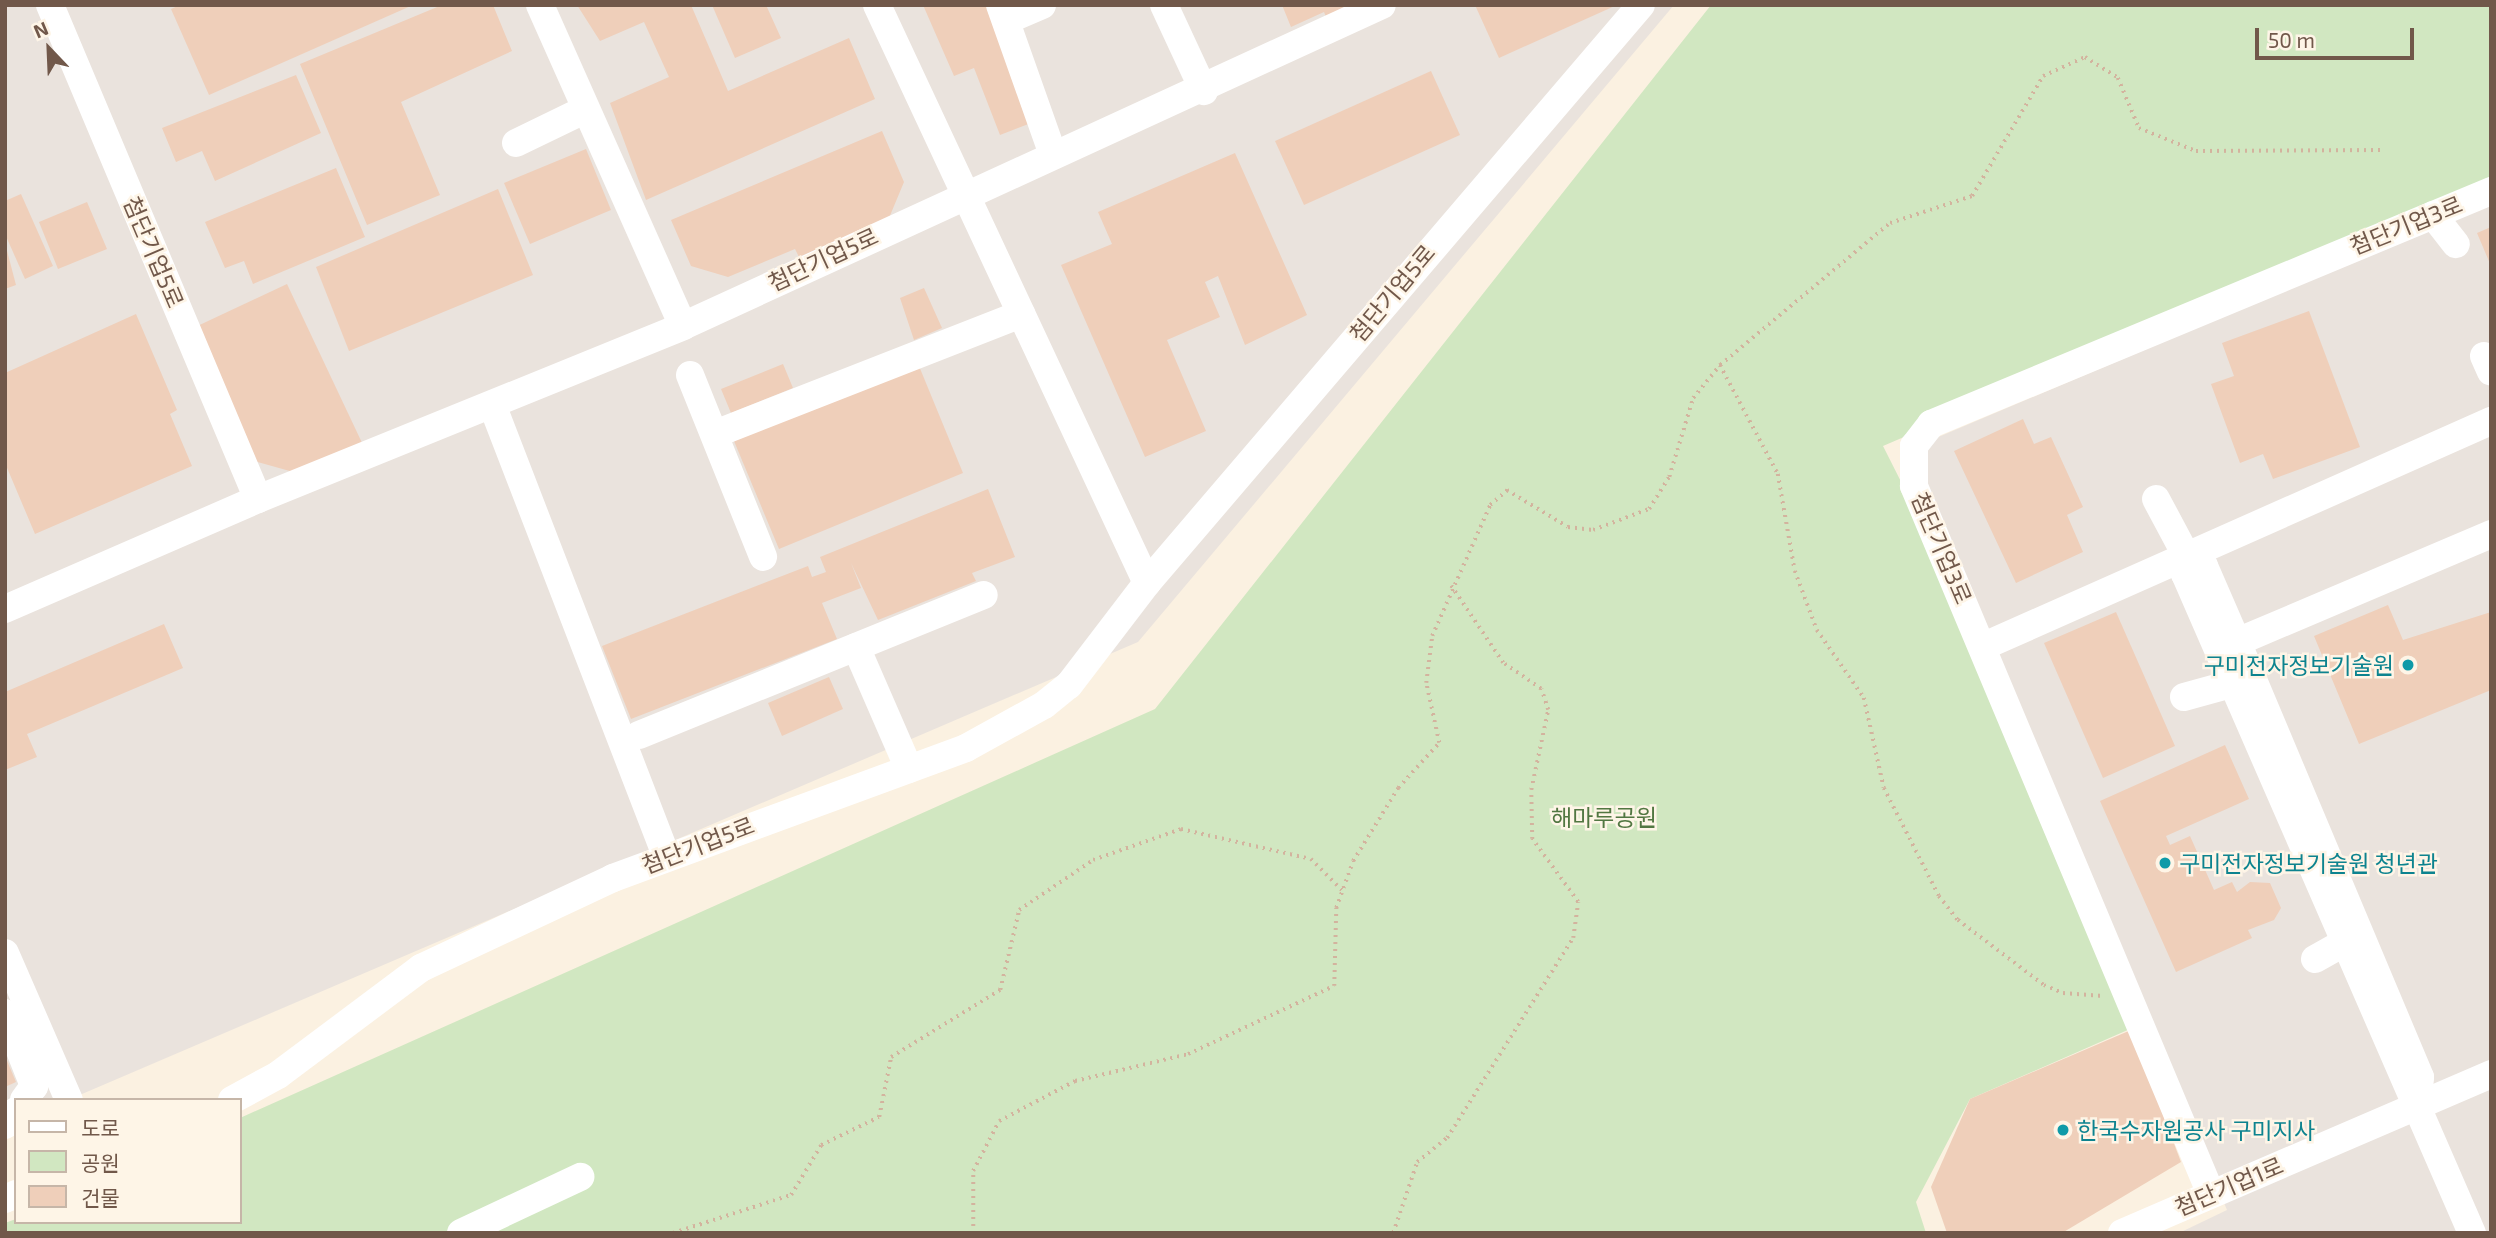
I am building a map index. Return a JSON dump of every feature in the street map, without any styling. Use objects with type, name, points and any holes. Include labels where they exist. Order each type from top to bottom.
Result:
[{"type":"street","name":"첨단기업5로","points":[[50,5],[258,499]]},
{"type":"street","points":[[540,5],[584,110],[683,326]]},
{"type":"street","points":[[877,5],[1147,583]]},
{"type":"street","points":[[1042,5],[1003,13],[1053,155]]},
{"type":"street","points":[[1164,5],[1204,91]]},
{"type":"street","name":"첨단기업5로","points":[[5,609],[258,499],[493,407],[683,326],[964,192],[1204,91],[1382,5]]},
{"type":"street","name":"첨단기업5로","points":[[236,1098],[278,1075],[421,968],[667,857],[978,743],[1044,705],[1069,685],[1147,583],[1641,5]]},
{"type":"street","points":[[516,143],[584,110]]},
{"type":"street","name":"첨단기업3로","points":[[2211,1194],[1984,646],[1914,486],[1914,446],[1931,424],[2491,191]]},
{"type":"street","points":[[2433,215],[2456,244]]},
{"type":"street","points":[[715,434],[1021,314]]},
{"type":"street","points":[[690,375],[763,557]]},
{"type":"street","points":[[493,407],[667,857]]},
{"type":"street","points":[[1984,646],[2491,421]]},
{"type":"street","points":[[2156,499],[2189,557],[2204,566],[2237,642],[2351,938],[2472,1233]]},
{"type":"street","points":[[2237,642],[2491,534]]},
{"type":"street","points":[[2189,557],[2185,575],[2231,684],[2351,938]]},
{"type":"street","points":[[639,735],[985,596]]},
{"type":"street","points":[[856,647],[909,769]]},
{"type":"street","points":[[2184,697],[2231,684]]},
{"type":"street","points":[[2315,959],[2351,938]]},
{"type":"street","points":[[5,953],[68,1098]]},
{"type":"street","points":[[5,1013],[34,1086],[25,1098]]},
{"type":"street","name":"첨단기업1로","points":[[2122,1233],[2491,1074]]},
{"type":"street","points":[[461,1233],[580,1177]]},
{"type":"path","points":[[973,1233],[973,1171],[999,1121],[1075,1082],[1188,1054],[1335,986],[1336,908],[1342,890],[1398,789],[1438,743],[1426,683],[1432,636],[1451,586],[1490,505],[1507,490],[1568,527],[1593,530],[1649,509],[1669,477],[1693,398],[1720,365],[1890,223],[1972,196],[2043,76],[2085,57],[2118,78],[2139,128],[2196,151],[2384,150]]},
{"type":"path","points":[[1720,365],[1778,474],[1795,571],[1813,618],[1864,698],[1884,788],[1938,896],[1958,920],[2044,985],[2063,993],[2130,998]]},
{"type":"path","points":[[1393,1233],[1417,1162],[1447,1138],[1573,938],[1578,902],[1532,839],[1531,790],[1548,710],[1541,689],[1503,663],[1451,586]]},
{"type":"path","points":[[673,1233],[791,1195],[821,1146],[879,1118],[891,1057],[1000,990],[1019,910],[1093,860],[1181,829],[1311,859],[1342,890]]},
{"type":"shaded area","points":[[5,5],[1674,5],[1138,642],[73,1098],[14,1098],[5,1127]]},
{"type":"shaded area","points":[[2491,203],[2491,1233],[2179,1233],[2227,1210],[1917,466],[1929,441]]},
{"type":"green space","name":"해마루공원","points":[[1711,5],[2491,5],[2491,184],[1883,446],[1984,646],[2130,1029],[1970,1099],[1916,1202],[1926,1233],[5,1233],[5,1223],[14,1220],[14,1224],[242,1224],[242,1117],[1155,709]]},
{"type":"building","points":[[180,5],[413,5],[209,95],[171,9]]},
{"type":"building","points":[[442,5],[493,5],[512,51],[401,102],[440,195],[367,225],[300,64]]},
{"type":"building","points":[[577,5],[691,5],[728,91],[849,38],[875,99],[646,200],[610,103],[669,77],[644,22],[600,41]]},
{"type":"building","points":[[712,5],[766,5],[781,38],[735,58]]},
{"type":"building","points":[[923,5],[992,5],[1039,120],[1000,135],[974,68],[954,76]]},
{"type":"building","points":[[1282,5],[1371,5],[1329,24],[1324,12],[1291,27]]},
{"type":"building","points":[[1475,5],[1617,5],[1499,58]]},
{"type":"building","points":[[1431,71],[1460,135],[1304,205],[1275,141]]},
{"type":"building","points":[[296,75],[321,133],[215,181],[202,151],[176,162],[162,128]]},
{"type":"building","points":[[882,131],[904,182],[889,218],[799,257],[795,249],[728,277],[691,266],[671,220]]},
{"type":"building","points":[[586,149],[611,210],[530,244],[504,183]]},
{"type":"building","points":[[1235,153],[1307,315],[1245,345],[1218,276],[1205,282],[1220,317],[1167,340],[1206,431],[1145,457],[1061,265],[1112,244],[1098,212]]},
{"type":"building","points":[[336,168],[365,237],[253,284],[244,261],[225,268],[205,222]]},
{"type":"building","points":[[498,189],[533,275],[349,351],[316,267]]},
{"type":"building","points":[[21,194],[53,266],[25,279],[5,234],[5,201]]},
{"type":"building","points":[[87,202],[107,249],[58,269],[39,222]]},
{"type":"building","points":[[2491,227],[2491,266],[2477,233]]},
{"type":"building","points":[[5,243],[16,285],[5,289]]},
{"type":"building","points":[[287,284],[364,447],[304,475],[254,461],[191,329]]},
{"type":"building","points":[[924,288],[942,328],[914,340],[900,298]]},
{"type":"building","points":[[2309,311],[2360,447],[2273,479],[2263,454],[2240,463],[2211,384],[2234,376],[2222,343]]},
{"type":"building","points":[[136,314],[177,410],[170,414],[192,466],[35,534],[5,463],[5,373]]},
{"type":"building","points":[[783,364],[793,388],[731,413],[721,389]]},
{"type":"building","points":[[919,366],[963,473],[779,549],[734,441]]},
{"type":"building","points":[[2023,419],[2034,444],[2051,437],[2083,507],[2067,515],[2083,552],[2016,583],[1954,451]]},
{"type":"building","points":[[988,489],[1015,557],[972,573],[976,581],[878,620],[851,563],[861,588],[822,603],[837,639],[631,719],[602,646],[808,566],[812,577],[826,572],[820,557]]},
{"type":"building","name":"구미전자정보기술원","points":[[2388,605],[2403,640],[2491,612],[2491,690],[2359,744],[2314,636]]},
{"type":"building","points":[[2116,612],[2175,746],[2103,778],[2044,643]]},
{"type":"building","points":[[164,624],[183,668],[27,734],[37,757],[5,770],[5,692]]},
{"type":"building","points":[[829,677],[843,709],[782,736],[768,703]]},
{"type":"building","name":"구미전자정보기술원 청년관","points":[[2225,745],[2249,799],[2166,836],[2170,845],[2190,836],[2214,890],[2232,882],[2237,892],[2250,882],[2270,883],[2281,908],[2274,920],[2248,930],[2252,938],[2176,972],[2100,801]]},
{"type":"building","name":"한국수자원공사 구미지사","points":[[2131,1030],[2181,1162],[2062,1233],[1947,1233],[1931,1187],[1970,1099]]},
{"type":"building","points":[[5,1056],[16,1082],[5,1087]]},
{"type":"place","name":"구미전자정보기술원","points":[[2408,665]]},
{"type":"place","name":"구미전자정보기술원 청년관","points":[[2165,863]]},
{"type":"place","name":"한국수자원공사 구미지사","points":[[2063,1130]]}]
